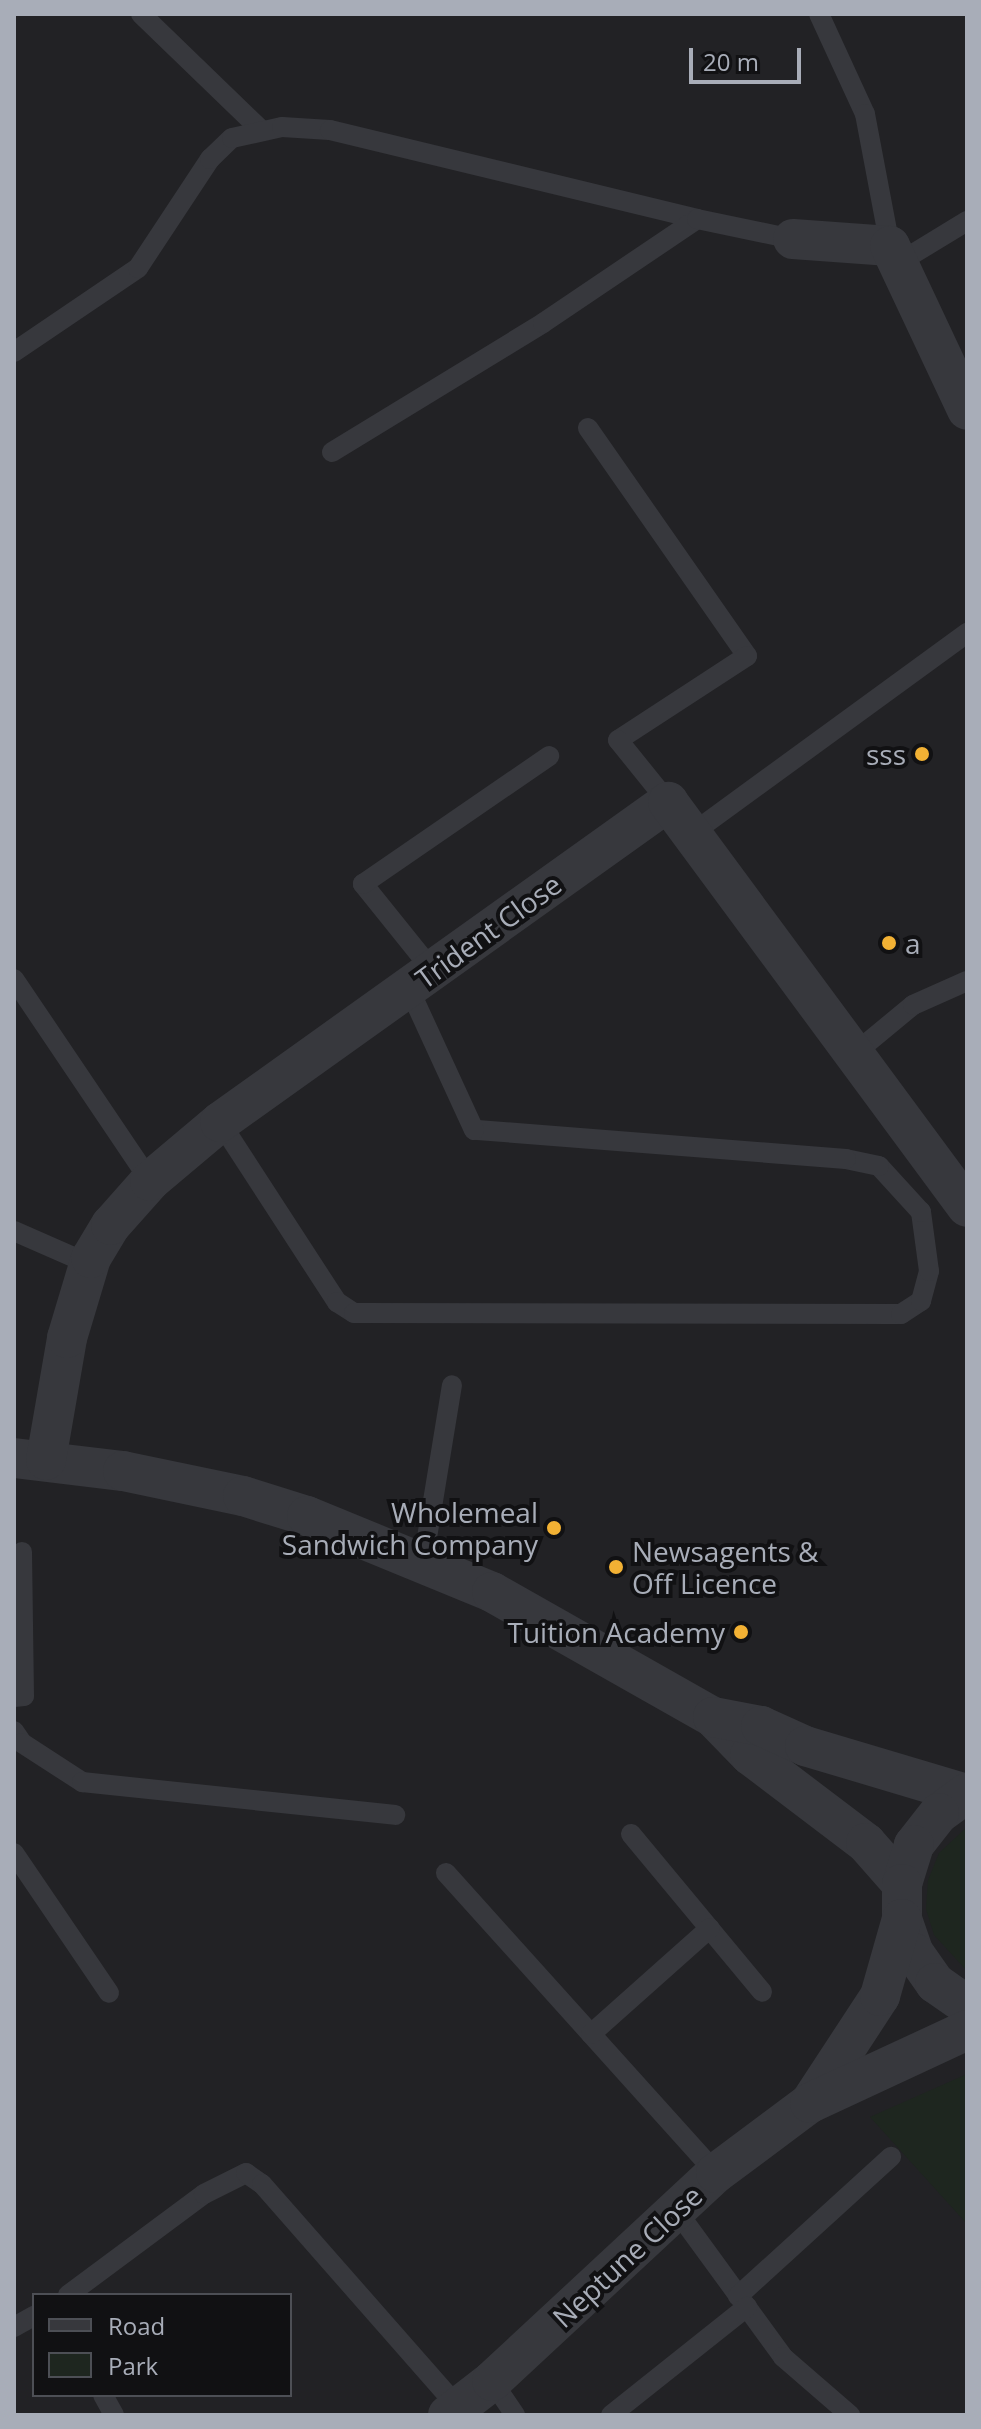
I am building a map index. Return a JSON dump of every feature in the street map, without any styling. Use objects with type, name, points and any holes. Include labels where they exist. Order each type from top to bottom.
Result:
[{"type":"street","points":[[793,239],[894,255],[967,410]]},
{"type":"street","points":[[668,802],[694,832],[967,1207]]},
{"type":"street","name":"Trident Close","points":[[30,1459],[89,1264],[111,1225],[150,1181],[220,1122],[668,802]]},
{"type":"street","points":[[30,1459],[243,1496],[423,1562],[530,1611],[713,1717],[750,1755],[866,1843],[902,1901],[914,1953],[935,1983],[967,2005]]},
{"type":"street","points":[[713,1717],[761,1726],[805,1746],[967,1794]]},
{"type":"street","name":"Neptune Close","points":[[810,2103],[880,1996],[914,1845],[939,1813],[967,1794]]},
{"type":"street","name":"Neptune Close","points":[[453,2411],[492,2381],[716,2173],[810,2103],[967,2030]]},
{"type":"lane","points":[[141,14],[262,131]]},
{"type":"lane","points":[[819,14],[865,114],[894,255],[967,221]]},
{"type":"lane","points":[[14,352],[138,268],[210,159],[232,138],[262,131],[330,130],[697,219],[793,239]]},
{"type":"lane","points":[[332,452],[543,323],[697,219]]},
{"type":"lane","points":[[588,428],[747,656],[618,740],[668,802]]},
{"type":"lane","points":[[694,832],[967,633]]},
{"type":"lane","points":[[220,1122],[337,1302],[354,1313],[901,1314],[921,1301],[929,1271],[921,1212],[879,1166],[846,1159],[474,1130],[421,980],[363,884],[549,756]]},
{"type":"lane","points":[[14,979],[150,1181]]},
{"type":"lane","points":[[855,1053],[913,1005],[967,981]]},
{"type":"lane","points":[[14,1231],[89,1264]]},
{"type":"lane","points":[[423,1562],[452,1385]]},
{"type":"lane","points":[[14,1697],[24,1696],[22,1552]]},
{"type":"lane","points":[[14,1731],[22,1743],[82,1782],[395,1815]]},
{"type":"lane","points":[[631,1834],[762,1992]]},
{"type":"lane","points":[[14,1853],[109,1993]]},
{"type":"lane","points":[[446,1873],[716,2173]]},
{"type":"lane","points":[[591,2034],[710,1928]]},
{"type":"lane","points":[[611,2415],[743,2302],[891,2157]]},
{"type":"lane","points":[[71,2293],[204,2194],[246,2173],[262,2184],[453,2411]]},
{"type":"lane","points":[[676,2210],[783,2357],[850,2415]]},
{"type":"lane","points":[[14,2327],[32,2317]]},
{"type":"lane","points":[[492,2381],[515,2415]]},
{"type":"lane","points":[[104,2397],[114,2415]]},
{"type":"shaded area","points":[[14,14],[967,14],[967,2415],[14,2415]]},
{"type":"green space","points":[[967,1827],[967,1971],[934,1935],[926,1909],[928,1880],[939,1853]]},
{"type":"green space","points":[[967,2074],[967,2224],[870,2117]]},
{"type":"place","name":"sss","points":[[922,754]]},
{"type":"place","name":"a","points":[[889,943]]},
{"type":"place","name":"Wholemeal Sandwich Company","points":[[554,1528]]},
{"type":"place","name":"Newsagents & Off Licence","points":[[616,1567]]},
{"type":"place","name":"Tuition Academy","points":[[741,1632]]}]
